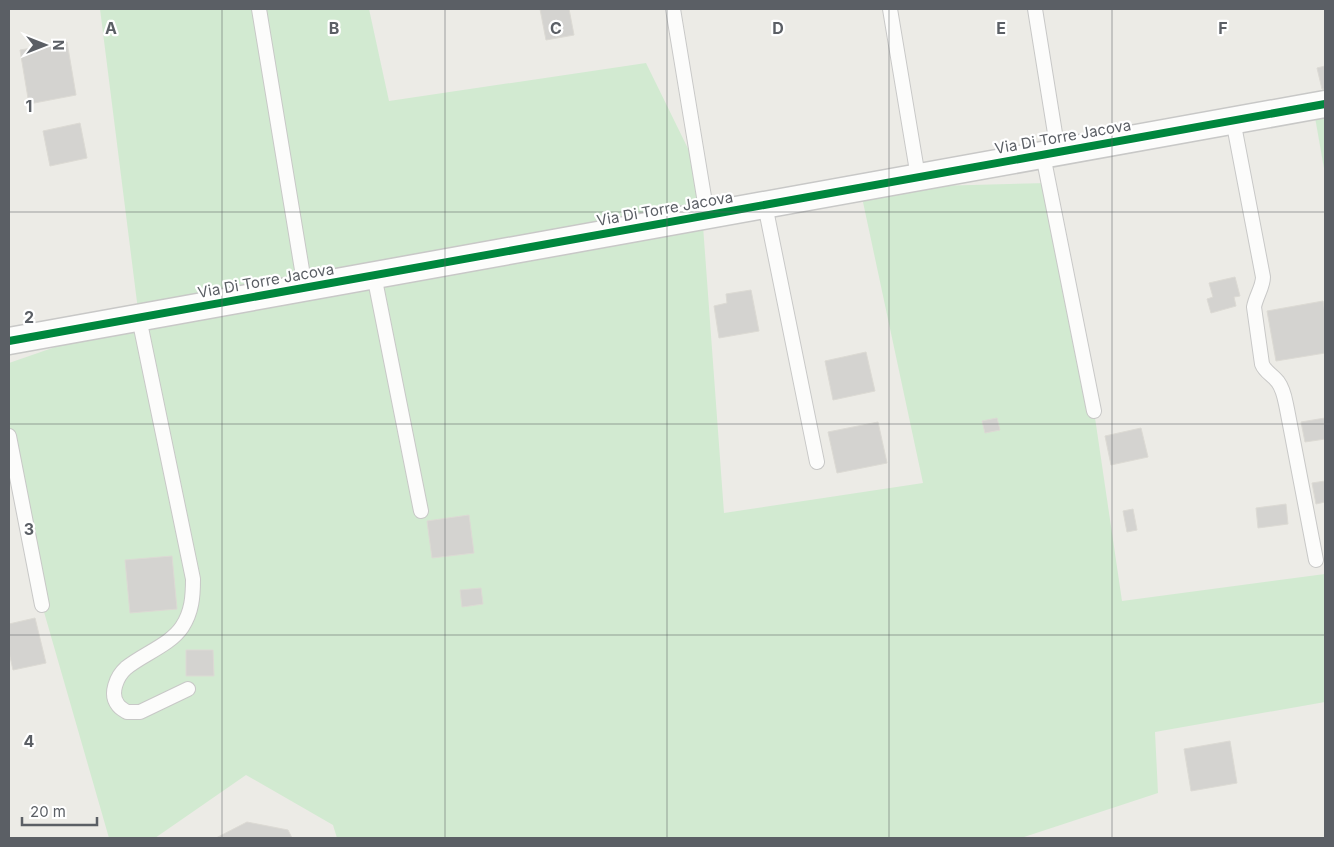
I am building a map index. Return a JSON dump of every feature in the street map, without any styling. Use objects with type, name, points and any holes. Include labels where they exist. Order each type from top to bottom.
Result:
[{"type":"street","name":"Via Di Torre Jacova","points":[[9,341],[1325,104]]},
{"type":"lane","points":[[259,9],[305,288]]},
{"type":"lane","points":[[674,9],[706,215]]},
{"type":"lane","points":[[890,9],[918,177]]},
{"type":"lane","points":[[1035,9],[1051,153],[1094,411]]},
{"type":"lane","points":[[1233,120],[1263,277],[1263,284],[1255,299],[1254,307],[1262,364],[1264,370],[1278,382],[1282,390],[1316,560]]},
{"type":"lane","points":[[765,205],[817,462]]},
{"type":"lane","points":[[374,275],[421,510]]},
{"type":"lane","points":[[139,318],[193,579],[193,598],[190,612],[181,628],[170,638],[125,668],[115,682],[114,694],[117,704],[127,712],[140,712],[188,689]]},
{"type":"lane","points":[[9,436],[42,605]]},
{"type":"green space","points":[[100,9],[369,9],[389,101],[646,63],[699,171],[724,513],[923,483],[860,188],[1049,183],[1094,411],[1122,601],[1325,574],[1325,702],[1155,732],[1158,793],[1021,838],[337,838],[333,825],[246,775],[155,838],[109,838],[42,605],[9,436],[9,363],[139,318]]},
{"type":"green space","points":[[1325,104],[1325,174],[1313,106]]},
{"type":"building","points":[[540,9],[569,9],[574,35],[546,40]]},
{"type":"building","points":[[67,42],[76,95],[29,104],[20,50]]},
{"type":"building","points":[[1325,66],[1325,89],[1322,89],[1317,68]]},
{"type":"building","points":[[80,123],[87,158],[50,166],[43,131]]},
{"type":"building","points":[[1235,277],[1240,296],[1234,297],[1236,306],[1211,313],[1207,299],[1213,297],[1209,283]]},
{"type":"building","points":[[751,290],[759,331],[719,338],[714,306],[727,303],[726,294]]},
{"type":"building","points":[[1323,301],[1325,313],[1325,353],[1276,361],[1267,311]]},
{"type":"building","points":[[866,352],[875,391],[833,400],[825,361]]},
{"type":"building","points":[[997,418],[1000,430],[985,433],[982,421]]},
{"type":"building","points":[[1325,418],[1325,439],[1305,442],[1301,422]]},
{"type":"building","points":[[878,422],[887,463],[837,473],[828,432]]},
{"type":"building","points":[[1141,428],[1148,457],[1111,465],[1105,436]]},
{"type":"building","points":[[1325,481],[1325,502],[1316,504],[1312,483]]},
{"type":"building","points":[[1286,504],[1288,524],[1258,528],[1256,508]]},
{"type":"building","points":[[1133,509],[1137,530],[1127,532],[1123,511]]},
{"type":"building","points":[[469,515],[474,553],[432,558],[427,521]]},
{"type":"building","points":[[172,556],[177,609],[130,613],[125,560]]},
{"type":"building","points":[[481,588],[483,604],[462,607],[460,590]]},
{"type":"building","points":[[35,618],[46,663],[13,670],[9,652],[9,624]]},
{"type":"building","points":[[186,650],[213,650],[214,676],[186,676]]},
{"type":"building","points":[[1230,741],[1237,783],[1191,791],[1184,749]]},
{"type":"building","points":[[247,822],[288,830],[292,838],[216,838]]},
{"type":"cycle path","points":[[9,341],[1325,104]]}]
